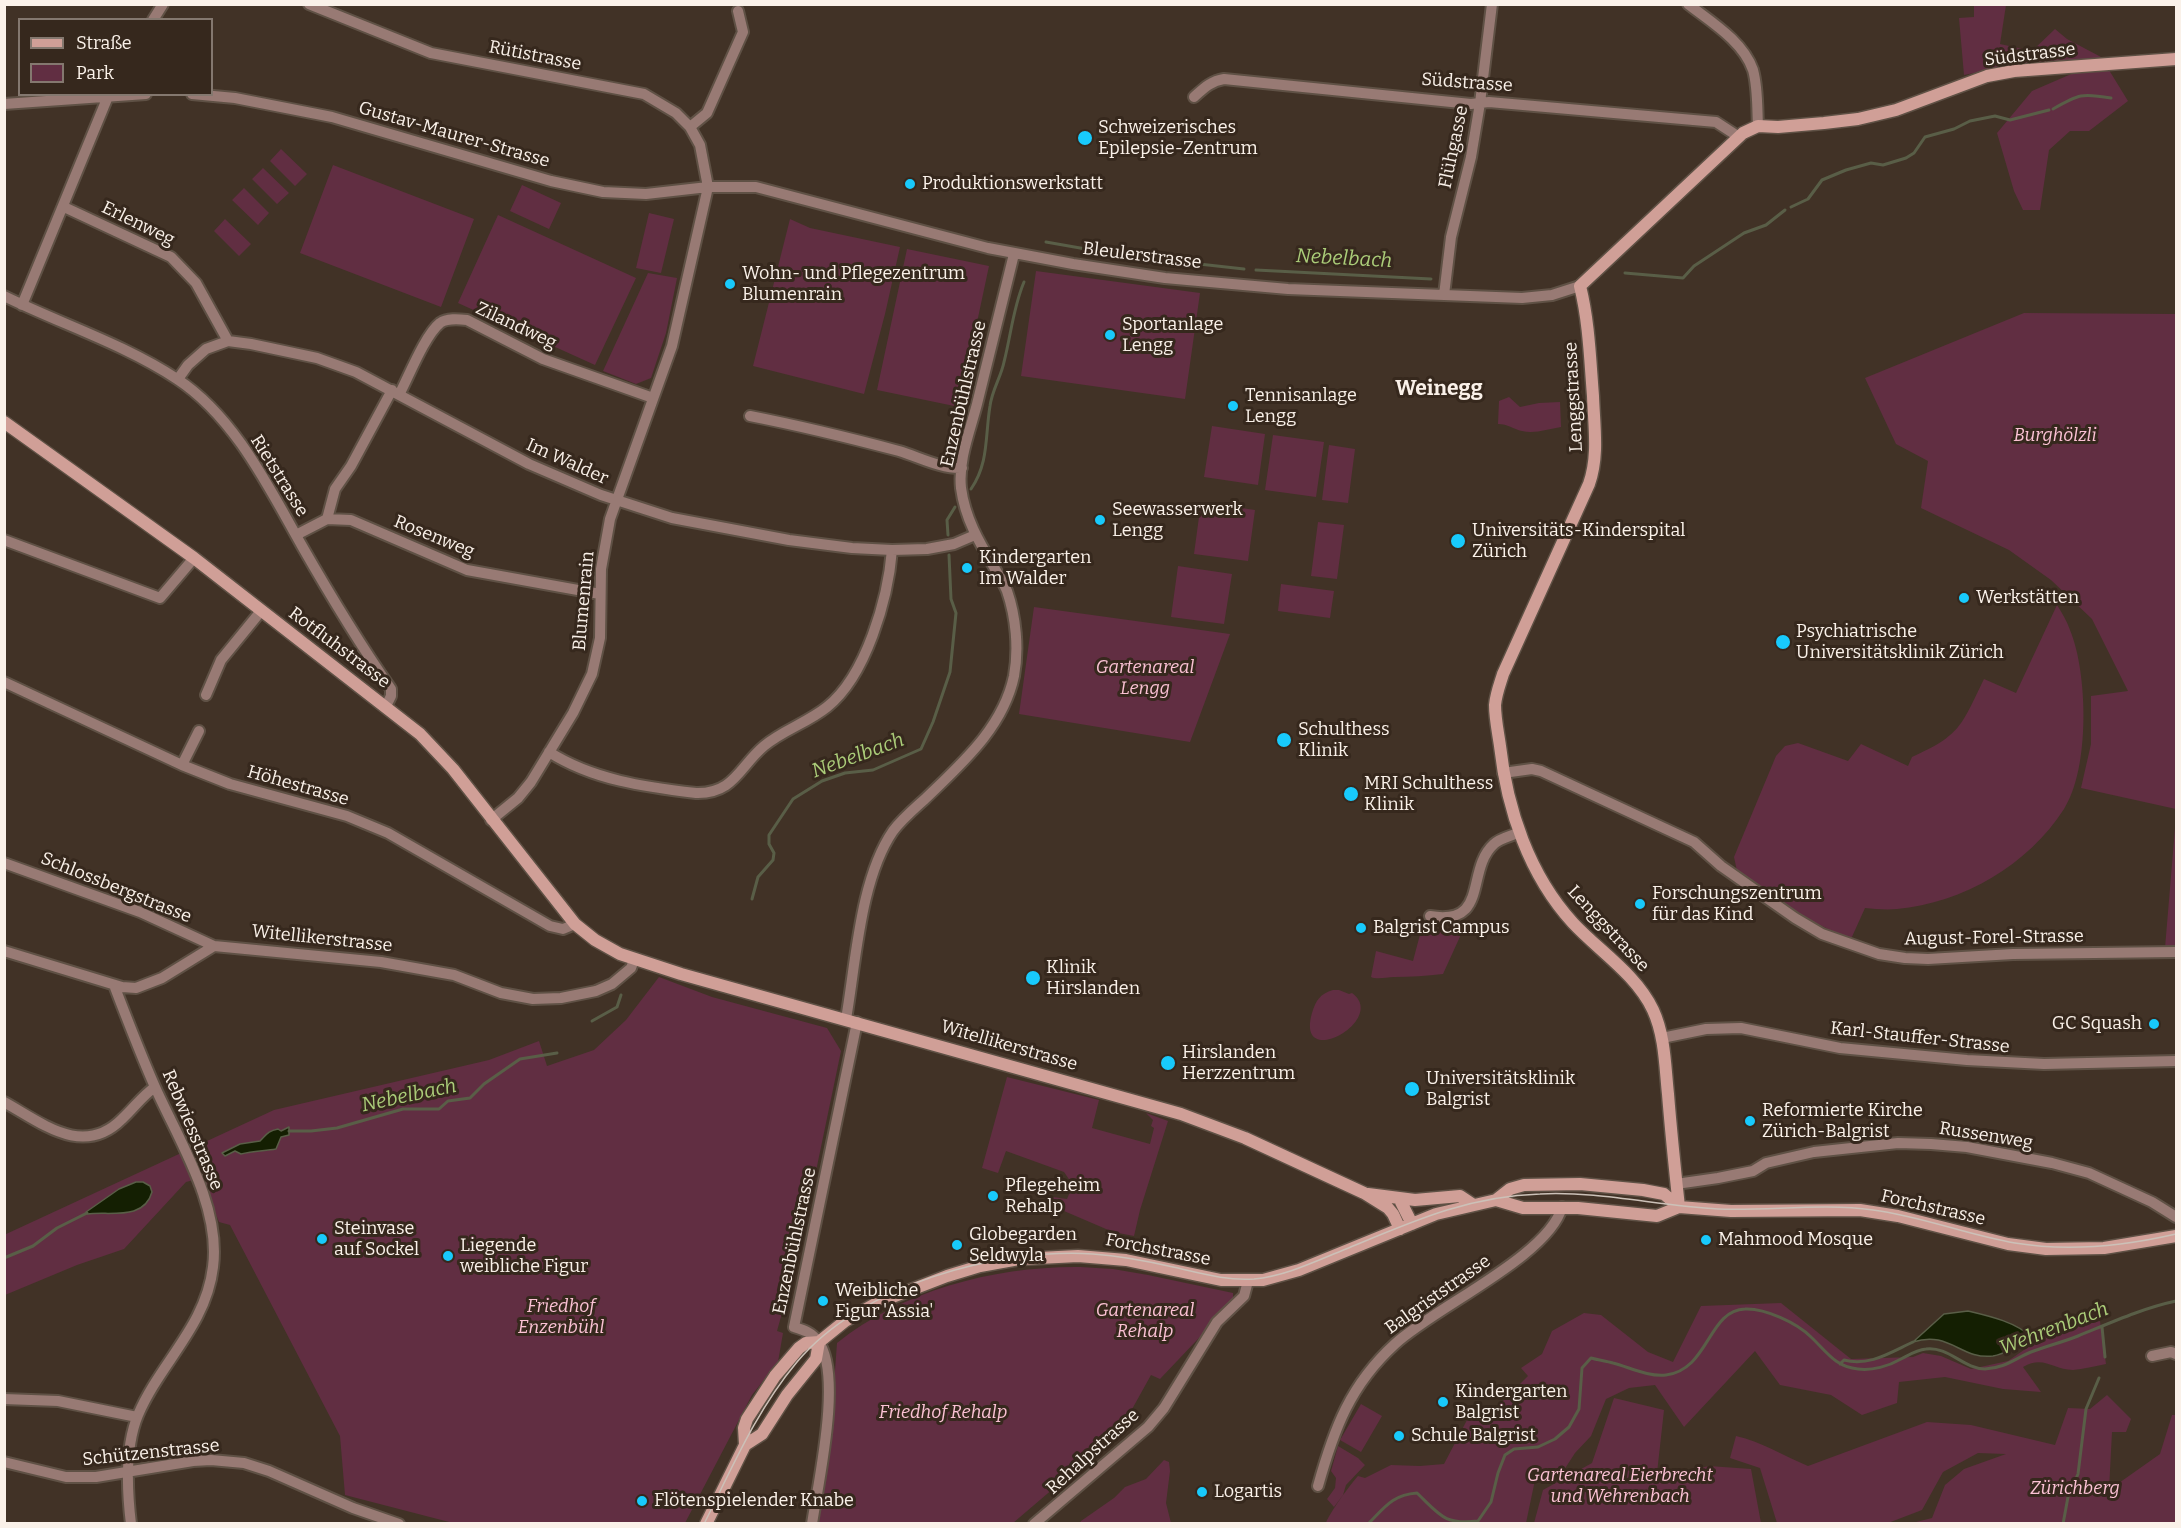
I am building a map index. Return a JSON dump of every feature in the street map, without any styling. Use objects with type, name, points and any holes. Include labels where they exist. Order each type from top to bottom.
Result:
[{"type":"main road","name":"Südstrasse","points":[[1754,127],[1792,126],[1858,119],[1896,110],[1985,76],[2014,71],[2176,59]]},
{"type":"main road","points":[[1580,286],[1739,137],[1754,127]]},
{"type":"main road","name":"Lenggstrasse","points":[[1580,286],[1587,322],[1595,433],[1594,467],[1589,484],[1503,674],[1497,692],[1496,712],[1503,773],[1520,832],[1534,867],[1555,902],[1639,989],[1651,1006],[1662,1038],[1679,1207]]},
{"type":"main road","name":"Rotfluhstrasse","points":[[4,422],[194,558],[420,734],[443,757],[575,924],[608,948]]},
{"type":"main road","name":"Witellikerstrasse","points":[[608,948],[634,960],[1181,1114],[1245,1138],[1364,1193],[1388,1208],[1406,1226]]},
{"type":"main road","name":"Forchstrasse","points":[[1496,1200],[1510,1189],[1521,1185],[1580,1184],[1660,1193],[1679,1207]]},
{"type":"main road","name":"Witellikerstrasse","points":[[1364,1193],[1423,1200],[1460,1196],[1472,1204]]},
{"type":"main road","points":[[1399,1198],[1406,1226]]},
{"type":"main road","name":"Forchstrasse","points":[[706,1524],[745,1445],[745,1424],[775,1376],[802,1345],[819,1342],[845,1321],[885,1299],[957,1272],[1019,1259],[1068,1256],[1117,1258],[1214,1279],[1248,1281],[1270,1279],[1299,1270],[1406,1226],[1472,1204],[1496,1200],[1523,1208],[1562,1208],[1657,1216],[1679,1207],[1731,1211],[1838,1209],[1866,1211],[1898,1216],[2007,1244],[2046,1249],[2114,1247],[2176,1236]]},
{"type":"main road","name":"Forchstrasse","points":[[745,1445],[762,1434],[787,1395],[816,1359],[819,1342]]},
{"type":"street","points":[[154,18],[163,4]]},
{"type":"street","name":"Rütistrasse","points":[[309,4],[431,53],[644,94],[676,113],[690,127],[700,145],[708,187]]},
{"type":"street","name":"Flühgasse","points":[[1444,295],[1451,237],[1471,157],[1480,103],[1492,4]]},
{"type":"street","points":[[1688,4],[1736,44],[1749,61],[1755,81],[1754,127]]},
{"type":"street","points":[[690,127],[706,113],[742,32],[738,11]]},
{"type":"street","name":"Südstrasse","points":[[1194,97],[1208,85],[1224,79],[1471,104],[1489,102],[1716,122],[1739,137]]},
{"type":"street","points":[[4,104],[97,96]]},
{"type":"street","points":[[22,305],[109,96]]},
{"type":"street","name":"Gustav-Maurer-Strasse","points":[[213,96],[235,98],[332,117],[438,146],[551,181],[603,192],[646,194],[708,187]]},
{"type":"street","name":"Bleulerstrasse","points":[[708,187],[756,187],[1014,254],[1165,278],[1288,289],[1522,298],[1552,295],[1580,286]]},
{"type":"street","name":"Blumenrain","points":[[491,820],[523,792],[580,700],[591,674],[600,638],[600,594],[604,549],[616,500],[672,346],[708,187]]},
{"type":"street","name":"Erlenweg","points":[[64,207],[171,256],[196,283],[228,341]]},
{"type":"street","name":"Enzenbühlstrasse","points":[[819,1342],[809,1332],[794,1327],[851,1021],[866,903],[876,866],[885,846],[901,821],[972,754],[1002,708],[1014,676],[1017,643],[1007,590],[975,536],[965,507],[961,486],[964,450],[1014,254]]},
{"type":"street","name":"Rietstrasse","points":[[4,296],[123,350],[178,379],[216,414],[251,457],[361,645],[391,689],[391,696],[386,706]]},
{"type":"street","name":"Zilandweg","points":[[396,391],[432,332],[441,322],[456,318],[467,320],[543,358],[654,398]]},
{"type":"street","points":[[178,379],[188,365],[206,349],[228,341]]},
{"type":"street","name":"Im Walder","points":[[228,341],[317,358],[356,372],[396,391],[530,464],[616,500],[680,520],[789,540],[852,548],[892,550],[938,548],[975,536]]},
{"type":"street","points":[[296,535],[327,519],[335,489],[396,391]]},
{"type":"street","points":[[750,417],[821,430],[954,468],[962,468]]},
{"type":"street","name":"Rosenweg","points":[[327,519],[351,520],[467,570],[600,594]]},
{"type":"street","points":[[4,540],[160,598],[194,558]]},
{"type":"street","points":[[549,752],[573,766],[627,783],[696,793],[721,789],[735,778],[765,746],[819,714],[853,680],[864,658],[876,621],[891,563],[892,550]]},
{"type":"street","points":[[206,695],[221,660],[261,611]]},
{"type":"street","name":"Höhestrasse","points":[[4,682],[182,765],[230,784],[347,816],[378,828],[550,926],[563,929],[575,924]]},
{"type":"street","points":[[182,765],[199,731]]},
{"type":"street","name":"August-Forel-Strasse","points":[[1503,773],[1532,769],[1541,771],[1694,842],[1721,866],[1795,918],[1822,934],[1879,954],[1928,959],[2013,954],[2176,952]]},
{"type":"street","points":[[1430,916],[1450,918],[1461,913],[1470,902],[1490,849],[1497,841],[1520,832]]},
{"type":"street","name":"Schlossbergstrasse","points":[[4,863],[140,912],[214,946]]},
{"type":"street","points":[[4,951],[114,985],[136,987],[162,978],[214,946]]},
{"type":"street","name":"Witellikerstrasse","points":[[214,946],[381,962],[454,975],[501,993],[533,999],[561,998],[596,991],[612,984],[631,968],[634,960]]},
{"type":"street","name":"Rebwiesstrasse","points":[[114,985],[155,1087],[199,1183],[212,1229],[213,1267],[208,1293],[198,1317],[151,1389],[137,1417],[127,1486],[131,1524]]},
{"type":"street","name":"Karl-Stauffer-Strasse","points":[[1662,1038],[1706,1029],[1741,1028],[1840,1048],[1979,1061],[2044,1064],[2176,1062]]},
{"type":"street","points":[[4,1102],[54,1131],[81,1137],[96,1135],[111,1128],[142,1096],[155,1087]]},
{"type":"street","name":"Russenweg","points":[[1676,1184],[1753,1171],[1766,1162],[1814,1152],[1888,1143],[1931,1144],[1979,1149],[2052,1163],[2089,1173],[2152,1202],[2176,1217]]},
{"type":"street","name":"Balgriststrasse","points":[[1318,1486],[1334,1431],[1346,1406],[1366,1376],[1395,1344],[1419,1325],[1536,1245],[1553,1226],[1562,1208]]},
{"type":"street","name":"Rehalpstrasse","points":[[1034,1524],[1148,1427],[1164,1408],[1217,1322],[1244,1296],[1248,1281]]},
{"type":"street","points":[[812,1524],[828,1416],[829,1389],[825,1358],[819,1342]]},
{"type":"street","points":[[2152,1356],[2171,1352],[2176,1354]]},
{"type":"street","points":[[4,1400],[58,1401],[137,1417]]},
{"type":"street","name":"Schützenstrasse","points":[[4,1462],[66,1477],[96,1477],[193,1461],[244,1463],[269,1471],[353,1508],[399,1524]]},
{"type":"green space","points":[[1974,5],[2006,5],[2000,44],[2032,51],[2055,29],[2067,39],[2101,57],[2128,101],[2089,131],[2070,131],[2049,150],[2040,210],[2023,210],[2014,191],[1997,133],[2032,91],[2099,62],[2014,65],[1964,75],[1959,18],[1974,17]]},
{"type":"green space","points":[[281,149],[307,174],[295,186],[270,161]]},
{"type":"green space","points":[[333,165],[474,219],[441,307],[300,253]]},
{"type":"green space","points":[[263,168],[289,193],[277,204],[252,179]]},
{"type":"green space","points":[[522,185],[561,203],[549,229],[510,211]]},
{"type":"green space","points":[[244,188],[269,213],[258,225],[232,200]]},
{"type":"green space","points":[[649,213],[674,219],[661,273],[636,268]]},
{"type":"green space","points":[[498,215],[636,278],[595,365],[458,303]]},
{"type":"green space","points":[[225,219],[251,244],[239,256],[214,231]]},
{"type":"green space","points":[[790,219],[810,228],[900,247],[864,394],[753,366]]},
{"type":"green space","points":[[907,249],[989,266],[959,407],[877,390]]},
{"type":"green space","name":"Sportanlage Lengg","points":[[1036,271],[1200,293],[1185,399],[1021,376]]},
{"type":"green space","points":[[648,273],[677,278],[666,333],[651,378],[636,384],[603,371]]},
{"type":"green space","name":"Burghölzli","points":[[2024,313],[2176,314],[2176,809],[2081,788],[2091,744],[2091,696],[2128,691],[2092,619],[2051,580],[2009,550],[1921,508],[1928,461],[1896,444],[1865,378]]},
{"type":"green space","points":[[1509,397],[1520,407],[1560,402],[1561,427],[1527,432],[1498,424],[1499,401]]},
{"type":"green space","points":[[1212,426],[1265,434],[1258,485],[1204,477]]},
{"type":"green space","points":[[1273,435],[1324,442],[1316,497],[1265,490]]},
{"type":"green space","points":[[1329,445],[1355,449],[1348,503],[1322,500]]},
{"type":"green space","points":[[1201,502],[1255,510],[1248,561],[1194,554]]},
{"type":"green space","points":[[1318,522],[1344,525],[1337,579],[1311,576]]},
{"type":"green space","points":[[1178,566],[1232,574],[1224,624],[1171,617]]},
{"type":"green space","points":[[1281,584],[1334,591],[1330,618],[1278,611]]},
{"type":"green space","points":[[2057,605],[2070,630],[2080,670],[2084,721],[2078,770],[2064,809],[2049,829],[2013,864],[1992,878],[1946,899],[1897,909],[1865,908],[1851,939],[1806,917],[1737,871],[1734,857],[1776,756],[1785,746],[1798,743],[1848,761],[1861,744],[1908,766],[1912,757],[1941,742],[1958,727],[1984,679],[2016,693]]},
{"type":"green space","name":"Gartenareal Lengg","points":[[1034,607],[1230,634],[1190,742],[1019,714]]},
{"type":"green space","points":[[2176,816],[2176,948],[2165,948]]},
{"type":"green space","points":[[1422,927],[1431,930],[1460,932],[1461,927],[1463,930],[1443,974],[1371,977],[1376,951],[1413,961]]},
{"type":"green space","name":"Friedhof Enzenbühl","points":[[659,977],[712,997],[827,1028],[841,1051],[787,1310],[782,1313],[777,1331],[783,1333],[778,1362],[752,1395],[685,1523],[453,1523],[345,1495],[340,1436],[230,1225],[219,1222],[201,1178],[186,1182],[124,1249],[77,1265],[5,1295],[4,1235],[274,1110],[489,1060],[539,1041],[547,1066],[594,1050],[626,1020]]},
{"type":"green space","points":[[1333,990],[1352,993],[1360,1004],[1359,1016],[1351,1027],[1340,1035],[1327,1040],[1316,1039],[1310,1030],[1312,1013],[1317,1001],[1325,993]]},
{"type":"green space","points":[[1007,1077],[1099,1100],[1092,1128],[1150,1144],[1154,1128],[1151,1126],[1153,1120],[1146,1113],[1168,1121],[1134,1236],[1113,1232],[1050,1205],[1053,1197],[1067,1199],[1073,1185],[1064,1172],[1006,1151],[998,1173],[982,1168]]},
{"type":"green space","name":"Friedhof Rehalp","points":[[1080,1267],[1113,1269],[1233,1293],[1233,1302],[1160,1379],[1151,1375],[1126,1420],[1129,1424],[1013,1523],[815,1524],[831,1426],[837,1343],[863,1324],[891,1309],[921,1295],[952,1285],[1016,1271]]},
{"type":"green space","points":[[1781,1303],[1851,1359],[1913,1357],[1923,1353],[1941,1356],[1971,1369],[2008,1361],[2047,1334],[2100,1321],[2106,1364],[2073,1370],[2037,1362],[2023,1367],[2041,1392],[2003,1389],[1945,1377],[1899,1382],[1897,1403],[1862,1415],[1831,1395],[1780,1385],[1755,1351],[1684,1427],[1655,1385],[1629,1388],[1606,1399],[1591,1436],[1575,1453],[1564,1470],[1535,1480],[1526,1523],[1326,1523],[1335,1506],[1358,1476],[1365,1478],[1391,1465],[1444,1464],[1467,1420],[1477,1415],[1490,1414],[1528,1376],[1521,1368],[1542,1354],[1552,1331],[1584,1313],[1601,1315],[1648,1352],[1673,1362],[1701,1306]]},
{"type":"green space","name":"Zürichberg","points":[[2107,1395],[2131,1419],[2126,1432],[2112,1432],[2109,1490],[2160,1454],[2172,1415],[2176,1415],[2176,1523],[1912,1523],[1932,1518],[1945,1485],[1964,1469],[2006,1454],[1978,1453],[1943,1472],[1922,1510],[1888,1523],[1777,1523],[1760,1468],[1730,1458],[1736,1436],[1764,1445],[1808,1466],[1927,1422],[1971,1425],[2055,1445],[2068,1408],[2090,1409]]},
{"type":"green space","name":"Gartenareal Eierbrecht und Wehrenbach","points":[[1614,1398],[1664,1410],[1657,1473],[1665,1476],[1709,1466],[1751,1469],[1761,1523],[1534,1523],[1543,1490],[1592,1463]]},
{"type":"green space","points":[[1361,1404],[1382,1416],[1361,1452],[1340,1440]]},
{"type":"green space","points":[[1338,1446],[1365,1465],[1346,1485],[1343,1495],[1334,1507],[1327,1499],[1335,1488],[1336,1478],[1331,1471]]},
{"type":"green space","points":[[1164,1460],[1169,1462],[1170,1471],[1166,1503],[1171,1523],[1080,1523],[1125,1487],[1146,1479]]},
{"type":"shaded area","points":[[289,1127],[289,1135],[281,1137],[276,1149],[241,1154],[235,1151],[225,1156],[222,1153],[240,1144],[260,1141],[272,1131],[278,1129],[281,1131]]},
{"type":"shaded area","points":[[136,1182],[143,1182],[150,1186],[152,1192],[142,1207],[125,1213],[87,1214],[86,1212],[119,1189]]},
{"type":"shaded area","points":[[1968,1311],[1993,1317],[2018,1327],[2031,1337],[2008,1351],[1993,1356],[1972,1354],[1936,1340],[1925,1339],[1913,1342],[1944,1314]]},
{"type":"waterway","name":"Nebelbach","points":[[2053,109],[2081,96],[2111,98]]},
{"type":"waterway","name":"Nebelbach","points":[[1791,207],[1808,199],[1822,180],[1871,163],[1883,165],[1906,158],[1914,153],[1925,137],[1954,129],[1970,121],[1995,116],[2010,120],[2049,110]]},
{"type":"waterway","name":"Nebelbach","points":[[1625,273],[1683,278],[1694,266],[1744,233],[1766,225],[1785,210]]},
{"type":"waterway","name":"Nebelbach","points":[[1046,242],[1120,255]]},
{"type":"waterway","name":"Nebelbach","points":[[1136,257],[1244,269]]},
{"type":"waterway","name":"Nebelbach","points":[[1256,270],[1431,279]]},
{"type":"waterway","name":"Nebelbach","points":[[971,489],[984,459],[991,400],[1003,368],[1024,282]]},
{"type":"waterway","name":"Nebelbach","points":[[948,535],[947,520],[955,507]]},
{"type":"waterway","name":"Nebelbach","points":[[752,899],[758,877],[773,860],[774,853],[769,844],[769,835],[793,799],[822,781],[845,773],[873,770],[921,749],[950,672],[956,613],[951,599],[949,555]]},
{"type":"waterway","name":"Nebelbach","points":[[592,1021],[617,1007],[621,995]]},
{"type":"waterway","name":"Nebelbach","points":[[289,1131],[337,1128],[403,1109],[439,1109],[448,1101],[470,1098],[484,1084],[520,1059],[557,1053]]},
{"type":"waterway","name":"Nebelbach","points":[[4,1258],[33,1246],[57,1228],[87,1213]]},
{"type":"waterway","name":"Wehrenbach","points":[[1368,1524],[1395,1499],[1417,1493],[1443,1517],[1457,1521],[1478,1521],[1491,1502],[1505,1455],[1514,1449],[1538,1447],[1555,1439],[1569,1427],[1579,1409],[1582,1368],[1591,1358],[1652,1375],[1666,1375],[1680,1371],[1691,1363],[1723,1319],[1733,1312],[1753,1309],[1780,1317],[1805,1332],[1831,1358],[1850,1368],[1880,1367],[1919,1350],[1934,1349],[1977,1368],[1985,1369],[2004,1365],[2031,1352],[2127,1316],[2176,1301]]},
{"type":"waterway","points":[[2102,1327],[2105,1357]]},
{"type":"waterway","points":[[1840,1364],[1844,1360],[1853,1362],[1871,1360],[1913,1342]]},
{"type":"waterway","points":[[2063,1524],[2068,1497],[2078,1474],[2086,1409],[2099,1378]]},
{"type":"tram line","points":[[704,1524],[769,1400],[797,1362],[824,1335],[857,1312],[893,1292],[974,1265],[1055,1254],[1093,1254],[1143,1261],[1223,1278],[1254,1279],[1278,1275],[1301,1267],[1440,1212],[1488,1200],[1540,1194],[1585,1195],[1718,1209],[1854,1208],[1891,1213],[1997,1240],[2035,1246],[2096,1246],[2136,1242],[2176,1234]]},
{"type":"place","name":"Schweizerisches Epilepsie-Zentrum","points":[[1085,138]]},
{"type":"place","name":"Produktionswerkstatt","points":[[910,184]]},
{"type":"place","name":"Wohn- und Pflegezentrum Blumenrain","points":[[730,284]]},
{"type":"place","name":"Sportanlage Lengg","points":[[1110,335]]},
{"type":"place","name":"Tennisanlage Lengg","points":[[1233,406]]},
{"type":"place","name":"Seewasserwerk Lengg","points":[[1100,520]]},
{"type":"place","name":"Universitäts-Kinderspital Zürich","points":[[1458,541]]},
{"type":"place","name":"Kindergarten Im Walder","points":[[967,568]]},
{"type":"place","name":"Werkstätten","points":[[1964,598]]},
{"type":"place","name":"Psychiatrische Universitätsklinik Zürich","points":[[1783,642]]},
{"type":"place","name":"Schulthess Klinik","points":[[1284,740]]},
{"type":"place","name":"MRI Schulthess Klinik","points":[[1351,794]]},
{"type":"place","name":"Forschungszentrum für das Kind","points":[[1640,904]]},
{"type":"place","name":"Balgrist Campus","points":[[1361,928]]},
{"type":"place","name":"Klinik Hirslanden","points":[[1033,978]]},
{"type":"place","name":"GC Squash","points":[[2154,1024]]},
{"type":"place","name":"Hirslanden Herzzentrum","points":[[1168,1063]]},
{"type":"place","name":"Universitätsklinik Balgrist","points":[[1412,1089]]},
{"type":"place","name":"Reformierte Kirche Zürich-Balgrist","points":[[1750,1121]]},
{"type":"place","name":"Pflegeheim Rehalp","points":[[993,1196]]},
{"type":"place","name":"Steinvase auf Sockel","points":[[322,1239]]},
{"type":"place","name":"Mahmood Mosque","points":[[1706,1240]]},
{"type":"place","name":"Globegarden Seldwyla","points":[[957,1245]]},
{"type":"place","name":"Liegende weibliche Figur","points":[[448,1256]]},
{"type":"place","name":"Weibliche Figur 'Assia'","points":[[823,1301]]},
{"type":"place","name":"Kindergarten Balgrist","points":[[1443,1402]]},
{"type":"place","name":"Schule Balgrist","points":[[1399,1436]]},
{"type":"place","name":"Logartis","points":[[1202,1492]]},
{"type":"place","name":"Flötenspielender Knabe","points":[[642,1501]]},
{"type":"district","name":"Weinegg","points":[[1439,389]]},
{"type":"park label","name":"Gartenareal Rehalp","points":[[1145,1321]]}]
